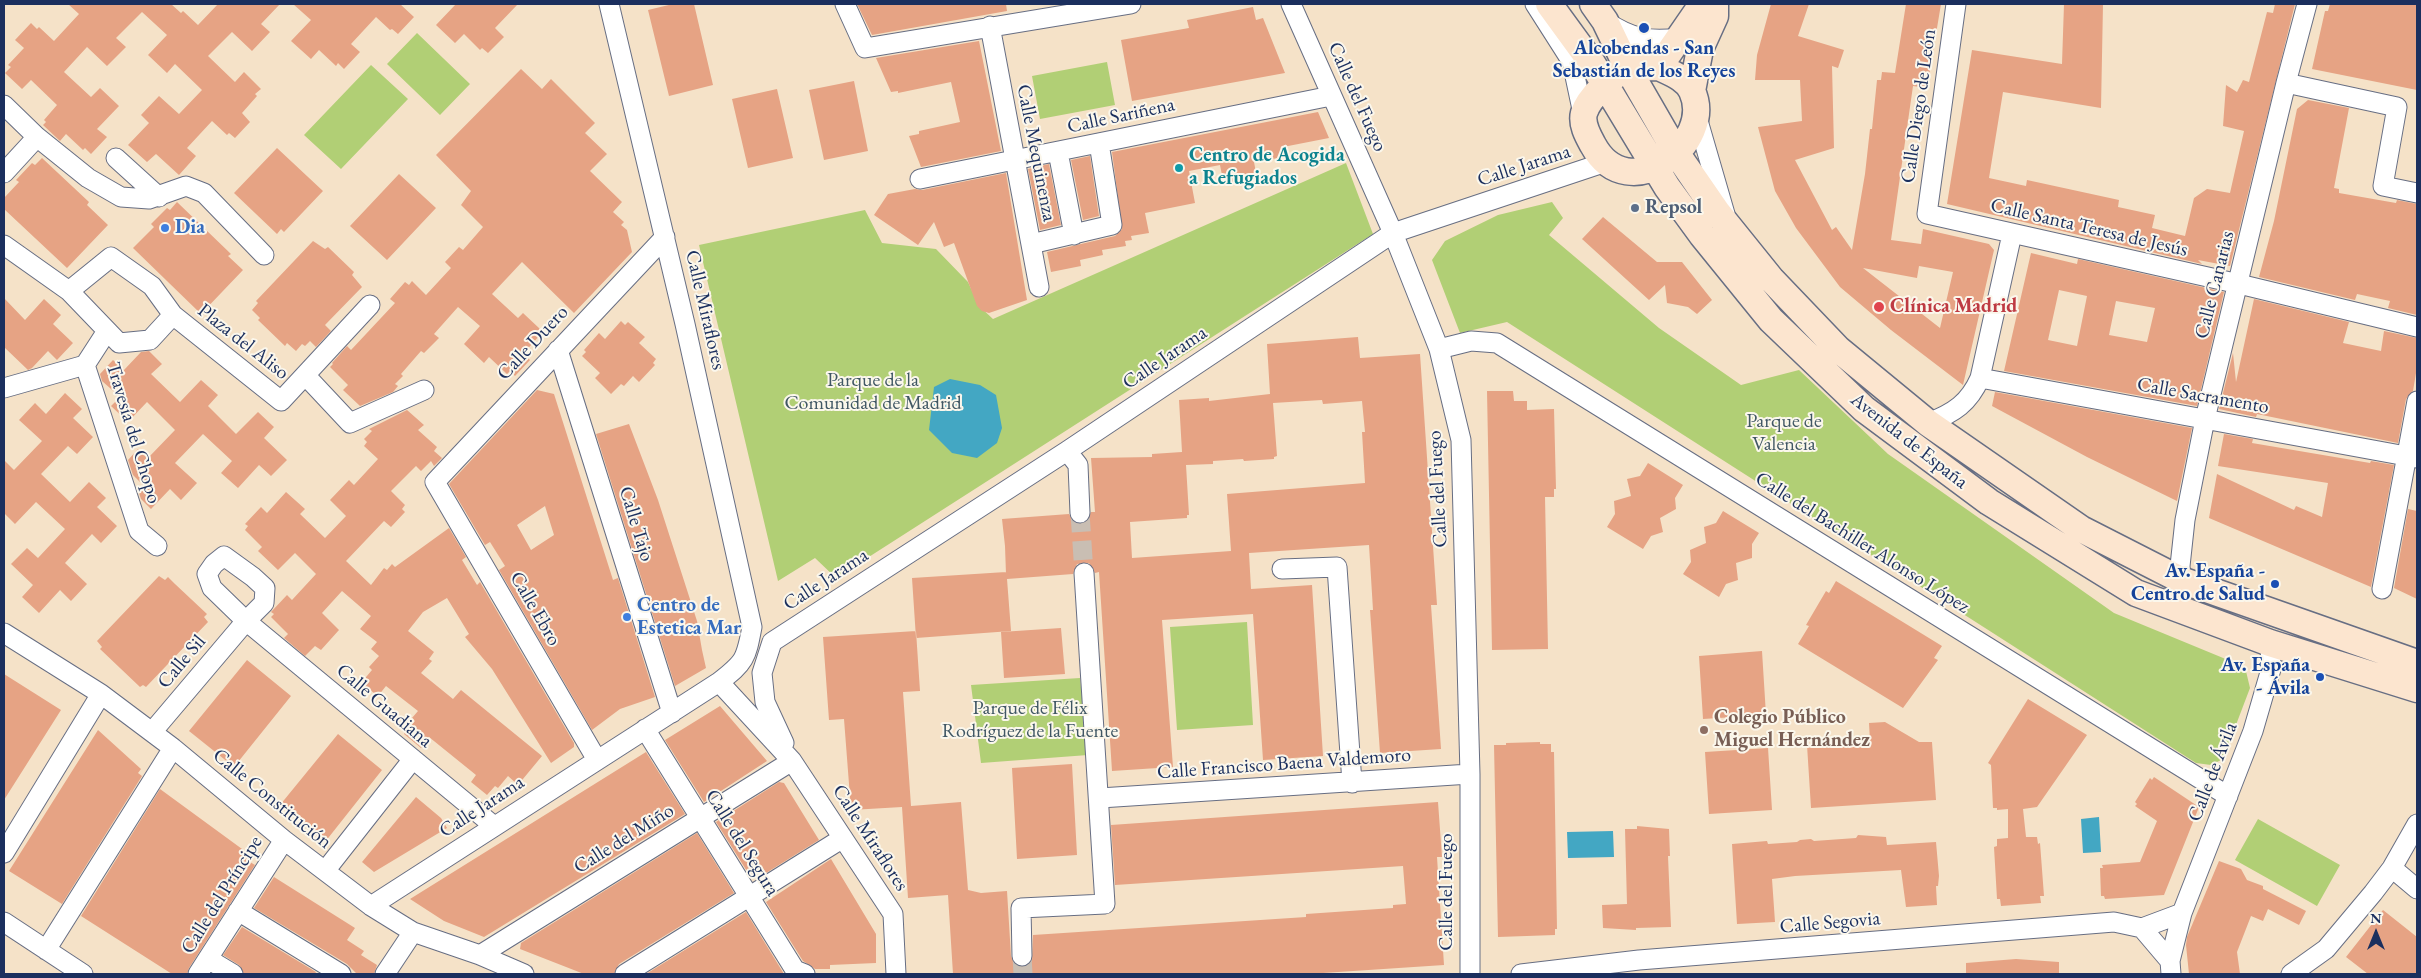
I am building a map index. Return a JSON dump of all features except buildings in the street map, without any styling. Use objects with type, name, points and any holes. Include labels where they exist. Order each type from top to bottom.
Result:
[{"type":"main road","name":"Avenida de España","points":[[1549,4],[1605,84],[1676,199],[1771,320],[1864,409],[1974,492],[2136,593],[2270,643],[2417,689]]},
{"type":"main road","points":[[1659,67],[1699,9],[1710,4]]},
{"type":"main road","points":[[1694,102],[1678,75],[1659,67],[1628,68],[1605,84],[1593,96],[1584,114],[1585,130],[1595,148],[1606,162],[1621,170],[1656,165],[1688,136],[1694,102],[1700,48],[1715,16],[1715,4]]},
{"type":"main road","name":"Avenida de España","points":[[1599,12],[1628,68],[1656,165],[1728,225],[1771,279],[1838,349],[1928,423],[2081,529],[2181,580],[2417,663]]},
{"type":"street","name":"Calle Miraflores","points":[[609,4],[665,237],[752,627],[747,653],[739,667],[719,682],[792,761]]},
{"type":"street","points":[[845,4],[865,48],[1131,4]]},
{"type":"street","name":"Calle del Fuego","points":[[1291,4],[1330,96],[1393,233],[1439,349],[1461,440],[1470,774],[1470,974]]},
{"type":"street","points":[[1535,4],[1572,62],[1584,114]]},
{"type":"street","name":"Calle Diego de León","points":[[1927,214],[1956,4]]},
{"type":"street","name":"Calle Canarias","points":[[2181,580],[2180,566],[2186,520],[2205,419],[2286,83],[2307,4]]},
{"type":"street","points":[[1599,12],[1626,35],[1657,41],[1679,38]]},
{"type":"street","name":"Calle Mequinenza","points":[[990,26],[1039,287]]},
{"type":"street","points":[[2286,83],[2396,107],[2384,186],[2417,193]]},
{"type":"street","name":"Calle Sariñena","points":[[920,179],[1330,96]]},
{"type":"street","points":[[1694,102],[1728,225]]},
{"type":"street","points":[[4,105],[37,137],[88,178],[121,197],[149,199],[160,197],[186,186],[204,193],[264,255]]},
{"type":"street","points":[[4,173],[37,137]]},
{"type":"street","points":[[1031,244],[1112,225],[1099,143]]},
{"type":"street","points":[[1058,152],[1074,235]]},
{"type":"street","points":[[116,158],[160,197]]},
{"type":"street","name":"Calle Jarama","points":[[772,642],[1067,451],[1393,233],[1606,162]]},
{"type":"street","name":"Calle Santa Teresa de Jesús","points":[[1927,214],[2239,284],[2417,327]]},
{"type":"street","points":[[1928,423],[1958,408],[1972,395],[1980,378],[2012,234]]},
{"type":"street","name":"Calle Duero","points":[[435,482],[665,237]]},
{"type":"street","points":[[4,245],[69,291]]},
{"type":"street","name":"Plaza del Aliso","points":[[173,315],[150,340],[119,343],[69,291],[111,257],[152,286],[173,315],[282,401],[305,375]]},
{"type":"street","points":[[370,305],[305,375],[350,423],[424,390]]},
{"type":"street","name":"Travesía del Chopo","points":[[107,331],[85,365],[139,531],[157,546]]},
{"type":"street","name":"Calle del Bachiller Alonso López","points":[[1439,349],[1471,341],[1497,343],[2228,796]]},
{"type":"street","name":"Calle Tajo","points":[[558,350],[672,713]]},
{"type":"street","points":[[4,388],[85,365]]},
{"type":"street","name":"Calle Sacramento","points":[[1980,378],[2411,457]]},
{"type":"street","points":[[2382,589],[2411,457],[2417,401]]},
{"type":"street","points":[[1067,451],[1078,465],[1080,513]]},
{"type":"street","name":"Calle Ebro","points":[[435,482],[597,760]]},
{"type":"street","points":[[1282,569],[1337,567],[1352,783]]},
{"type":"street","points":[[1022,956],[1021,908],[1105,904],[1100,798],[1084,573]]},
{"type":"street","points":[[746,598],[772,642]]},
{"type":"street","name":"Calle Sil","points":[[152,732],[246,621]]},
{"type":"street","name":"Calle Guadiana","points":[[246,621],[494,826]]},
{"type":"street","points":[[752,627],[772,642]]},
{"type":"street","name":"Calle Constitución","points":[[4,633],[101,694],[152,732],[284,840],[371,906],[413,932],[480,955],[524,974]]},
{"type":"street","name":"Calle Miraflores","points":[[772,642],[762,673],[765,702],[792,761],[893,914],[896,974]]},
{"type":"street","name":"Calle de Ávila","points":[[2171,968],[2182,913],[2253,731],[2271,669],[2270,643]]},
{"type":"street","name":"Calle Jarama","points":[[371,906],[719,682]]},
{"type":"street","points":[[4,853],[101,694]]},
{"type":"street","name":"Calle del Segura","points":[[645,730],[795,970],[805,974]]},
{"type":"street","points":[[46,950],[172,748]]},
{"type":"street","points":[[325,871],[413,759]]},
{"type":"street","name":"Calle del Miño","points":[[480,955],[792,761]]},
{"type":"street","name":"Calle Francisco Baena Valdemoro","points":[[1100,798],[1470,774]]},
{"type":"street","points":[[2291,974],[2326,949],[2392,868],[2417,824]]},
{"type":"street","points":[[625,974],[843,838]]},
{"type":"street","name":"Calle del Príncipe","points":[[203,967],[284,840]]},
{"type":"street","points":[[2392,868],[2417,889]]},
{"type":"street","points":[[238,911],[341,974]]},
{"type":"street","points":[[2171,968],[2142,928],[2182,913]]},
{"type":"street","points":[[4,922],[84,974]]},
{"type":"street","name":"Calle Segovia","points":[[1521,974],[1642,967],[1684,958],[2114,922],[2142,928]]},
{"type":"street","points":[[385,974],[413,932]]},
{"type":"street","points":[[203,967],[233,974]]},
{"type":"green space","points":[[417,33],[470,84],[440,115],[387,64]]},
{"type":"green space","points":[[1107,62],[1115,105],[1040,119],[1032,76]]},
{"type":"green space","points":[[371,65],[408,99],[341,169],[304,135]]},
{"type":"green space","name":"Parque de la Comunidad de Madrid","points":[[1346,163],[1373,234],[836,578],[815,558],[778,581],[699,245],[865,210],[882,243],[936,249],[968,282],[979,306],[993,319]]},
{"type":"green space","name":"Parque de Valencia","points":[[1552,202],[1563,218],[1549,235],[1659,328],[1741,385],[1799,370],[1888,454],[2114,613],[2245,667],[2250,688],[2223,759],[2211,765],[2196,763],[1507,322],[1460,333],[1432,260],[1445,241],[1498,215]]},
{"type":"green space","points":[[1247,622],[1253,725],[1177,730],[1170,627]]},
{"type":"green space","name":"Parque de Félix Rodríguez de la Fuente","points":[[1080,678],[1088,755],[981,763],[971,685]]},
{"type":"green space","points":[[2258,819],[2340,865],[2317,906],[2235,860]]},
{"type":"water","points":[[950,379],[980,385],[996,395],[1002,428],[997,443],[977,458],[952,453],[929,430],[934,387]]},
{"type":"water","points":[[2099,817],[2101,852],[2083,853],[2081,819]]},
{"type":"water","points":[[1613,831],[1614,857],[1568,858],[1567,832]]},
{"type":"tunnel","points":[[1080,513],[1084,573]]},
{"type":"tunnel","points":[[1022,956],[1023,974]]},
{"type":"place","name":"Alcobendas - San Sebastián de los Reyes","points":[[1644,28]]},
{"type":"place","name":"Centro de Acogida a Refugiados","points":[[1179,168]]},
{"type":"place","name":"Repsol","points":[[1635,208]]},
{"type":"place","name":"Dia","points":[[165,228]]},
{"type":"place","name":"Clínica Madrid","points":[[1879,307]]},
{"type":"place","name":"Av. España - Centro de Salud","points":[[2275,584]]},
{"type":"place","name":"Centro de Estetica Mar","points":[[627,617]]},
{"type":"place","name":"Av. España - Ávila","points":[[2320,677]]},
{"type":"place","name":"Colegio Público Miguel Hernández","points":[[1704,730]]}]
